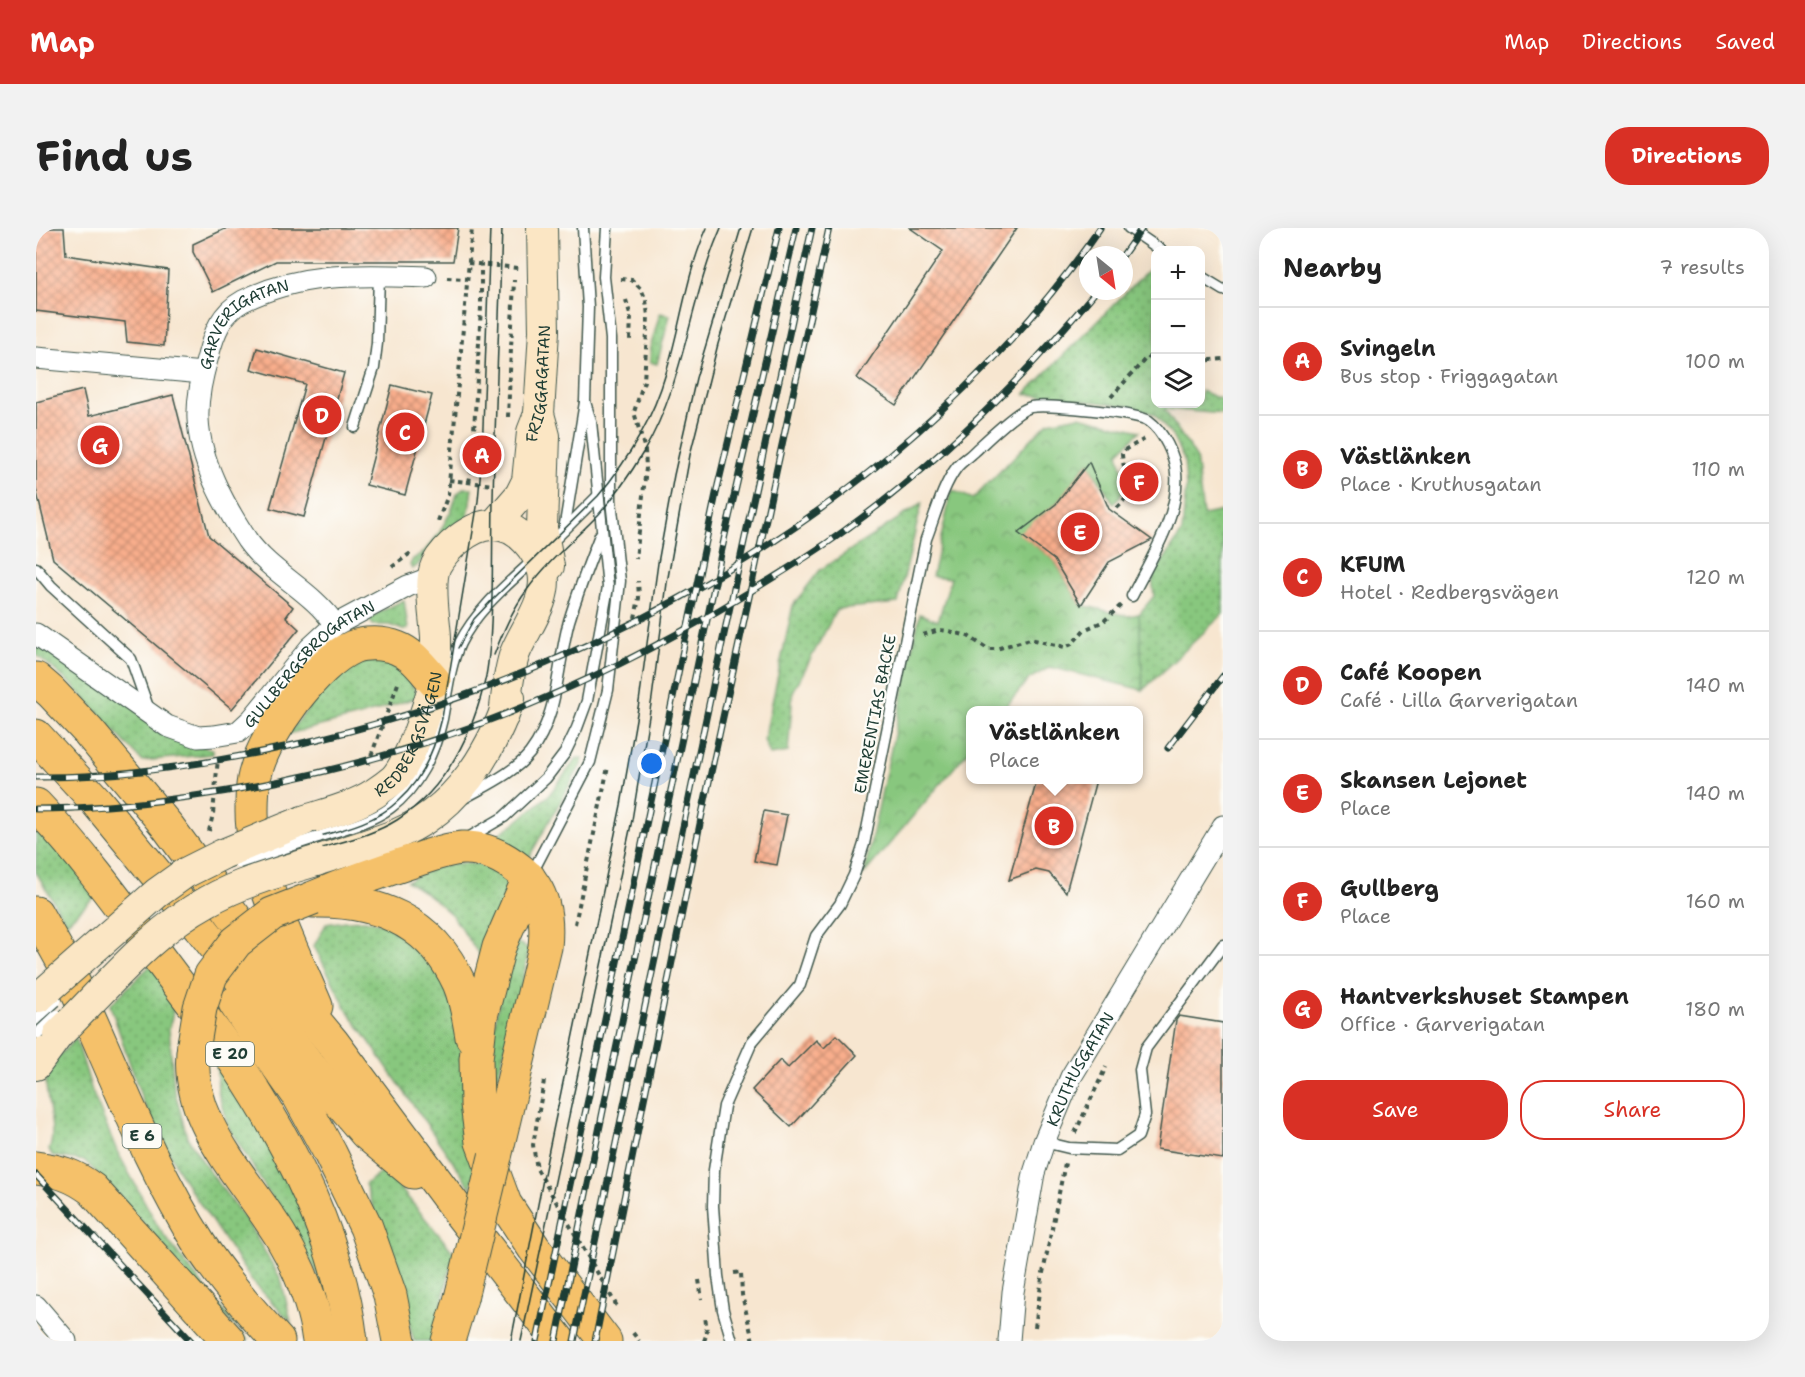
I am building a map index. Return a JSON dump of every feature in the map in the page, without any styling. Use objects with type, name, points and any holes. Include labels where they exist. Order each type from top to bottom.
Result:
[{"type":"highway","points":[[333,1043],[265,880],[256,846],[252,814],[256,771],[264,751],[295,700],[332,659],[354,646],[389,645],[408,654],[434,681]]},
{"type":"highway","points":[[36,679],[88,731],[154,809],[284,984],[333,1043],[559,1341]]},
{"type":"highway","points":[[36,736],[96,801],[310,1067],[366,1132],[459,1212]]},
{"type":"highway","name":"E 20","points":[[36,805],[109,892],[236,1061],[272,1121],[304,1181],[331,1249],[347,1307],[351,1341]]},
{"type":"highway","points":[[320,1341],[310,1300],[294,1261],[280,1235],[212,1134],[200,1106],[193,1073],[194,1044],[200,1008],[211,975],[236,942],[272,914],[349,883],[447,850],[464,848],[486,851],[506,859],[529,878],[544,907],[547,931],[506,1116],[461,1298],[448,1341]]},
{"type":"highway","name":"E 20","points":[[144,859],[258,1038],[299,1096],[330,1153],[366,1227],[390,1295],[399,1341]]},
{"type":"highway","points":[[529,878],[499,947],[481,1016],[476,1059],[477,1104],[482,1142],[505,1204],[534,1248],[618,1326]]},
{"type":"highway","points":[[313,899],[335,900],[381,910],[407,922],[432,940],[441,951],[460,985],[476,1059]]},
{"type":"highway","name":"E 6","points":[[36,913],[68,972],[136,1124],[174,1200],[222,1277],[278,1341]]},
{"type":"highway","points":[[36,1168],[62,1172],[77,1178],[92,1190],[230,1341]]},
{"type":"highway","points":[[535,1308],[567,1341]]},
{"type":"street","name":"FRIGGAGATAN","points":[[494,525],[520,495],[527,481],[532,432],[539,414],[544,331],[542,228]]},
{"type":"street","name":"GARVERIGATAN","points":[[36,358],[203,372],[217,326],[228,312],[242,302],[304,279],[341,275],[426,277]]},
{"type":"street","points":[[203,372],[198,403],[198,421],[204,451],[211,474],[234,519],[266,563],[326,612],[335,625]]},
{"type":"street","name":"REDBERGSVÄGEN","points":[[55,995],[157,893],[185,873],[224,854],[314,834],[401,832],[427,817],[475,772],[493,741],[553,594],[549,545],[542,509],[545,436],[539,414]]},
{"type":"street","name":"REDBERGSVÄGEN","points":[[494,525],[518,533],[526,541],[549,545]]},
{"type":"street","points":[[420,581],[452,545],[474,531],[494,525]]},
{"type":"street","name":"REDBERGSVÄGEN","points":[[39,1046],[171,925],[209,900],[238,875],[314,834],[394,779],[413,745],[434,681],[436,652],[420,581]]},
{"type":"street","name":"GULLBERGSBROGATAN","points":[[36,634],[167,726],[198,737],[238,732],[252,719],[310,648],[335,625],[420,581]]},
{"type":"street","name":"KRUTHUSGATAN","points":[[1009,1341],[1013,1292],[1034,1173],[1044,1142],[1071,1077],[1220,841]]},
{"type":"street","points":[[36,1306],[66,1341]]},
{"type":"lane","points":[[549,545],[585,402],[588,307],[584,228]]},
{"type":"lane","points":[[529,878],[591,762],[608,690],[620,580],[611,500],[611,339],[604,277],[607,228]]},
{"type":"lane","points":[[1129,228],[1155,246]]},
{"type":"lane","points":[[355,427],[374,368],[379,275]]},
{"type":"lane","points":[[1205,279],[1223,290]]},
{"type":"lane","points":[[447,850],[484,830],[522,802],[565,753],[587,701],[608,587],[591,422],[585,402]]},
{"type":"lane","name":"EMERENTIAS BACKE","points":[[732,1341],[723,1310],[718,1276],[713,1206],[714,1170],[724,1106],[752,1042],[800,985],[816,936],[840,904],[854,875],[864,844],[926,539],[943,494],[957,467],[1002,426],[1020,412],[1032,407],[1099,411],[1137,416],[1150,422],[1172,457],[1176,473],[1174,498],[1165,530],[1132,596]]},
{"type":"lane","points":[[39,1046],[92,978],[160,921],[314,834],[348,828],[381,814],[398,801],[414,784],[431,752],[438,732],[453,664],[474,619],[598,496]]},
{"type":"lane","points":[[427,817],[502,776],[529,755],[538,741],[559,679],[569,623],[611,500]]},
{"type":"lane","points":[[36,568],[51,586],[131,659],[151,713]]},
{"type":"lane","points":[[198,882],[214,874]]},
{"type":"lane","points":[[165,903],[184,891]]},
{"type":"lane","points":[[125,936],[141,922]]},
{"type":"lane","points":[[1044,1142],[1069,1148],[1117,1150],[1138,1136],[1145,1115],[1140,1070],[1146,1048],[1223,945]]},
{"type":"lane","points":[[36,1019],[55,995],[92,978]]},
{"type":"path","points":[[436,525],[448,495],[472,228]]},
{"type":"path","points":[[469,482],[474,466],[483,307],[480,264]]},
{"type":"path","points":[[508,422],[511,296],[515,268]]},
{"type":"path","points":[[632,280],[641,288],[646,300],[648,315],[644,381],[634,412],[645,450],[646,468],[636,566]]},
{"type":"path","points":[[1099,411],[1147,357],[1151,358]]},
{"type":"path","points":[[1205,361],[1223,359]]},
{"type":"path","points":[[1117,508],[1124,502],[1129,488],[1122,454],[1135,443],[1159,433]]},
{"type":"path","points":[[449,480],[505,486]]},
{"type":"path","points":[[382,573],[419,546]]},
{"type":"path","points":[[402,560],[420,581]]},
{"type":"path","points":[[906,641],[939,630],[968,636],[988,648],[996,649],[1030,639],[1065,646],[1072,645],[1084,630],[1104,621],[1132,596]]},
{"type":"path","points":[[365,772],[408,654]]},
{"type":"path","points":[[204,839],[209,831],[213,814],[219,748]]},
{"type":"path","points":[[575,926],[577,914]]},
{"type":"path","points":[[1034,1331],[1044,1267],[1069,1148],[1110,1060]]},
{"type":"path","points":[[545,1077],[533,1145],[537,1169],[618,1326],[639,1341]]},
{"type":"path","points":[[718,1276],[741,1272],[742,1294],[753,1341]]},
{"type":"green space","points":[[1148,270],[1151,271],[1151,408],[1205,408],[1205,393],[1223,400],[1223,414],[1164,409],[1196,457],[1203,515],[1223,511],[1223,614],[1143,690],[1139,614],[1154,596],[1152,578],[1182,532],[1186,487],[1184,460],[1172,436],[1154,414],[1130,406],[1025,394],[1118,300],[1133,300],[1133,285]]},
{"type":"green space","points":[[660,313],[670,315],[657,364],[650,362],[651,345]]},
{"type":"green space","points":[[1079,416],[1140,431],[1118,453],[1124,485],[1114,504],[1088,462],[1056,504],[1019,533],[1054,560],[1081,605],[1128,616],[1139,614],[1143,690],[1050,667],[1029,679],[1006,706],[966,706],[966,754],[864,874],[920,614],[938,621],[951,578],[932,576],[952,490],[973,499],[1048,422]]},
{"type":"green space","points":[[463,488],[472,488],[468,518],[443,533],[417,566],[412,569],[410,565],[413,559],[423,553],[438,535],[457,494]]},
{"type":"green space","points":[[922,503],[898,603],[837,609],[793,692],[788,752],[770,755],[764,740],[793,605],[820,570]]},
{"type":"green space","points":[[404,600],[408,629],[403,630],[390,625],[373,625],[368,618]]},
{"type":"green space","points":[[36,643],[199,746],[213,749],[213,754],[142,761],[73,686],[36,654]]},
{"type":"green space","points":[[372,660],[388,663],[401,671],[411,682],[418,697],[360,716],[288,734],[336,679],[347,670]]},
{"type":"green space","points":[[577,758],[583,759],[580,767],[528,859],[491,839],[549,795]]},
{"type":"green space","points":[[36,824],[99,893],[66,923],[36,872]]},
{"type":"green space","points":[[456,863],[479,864],[515,880],[482,959],[452,915],[430,896],[407,881],[433,868]]},
{"type":"green space","points":[[365,920],[383,924],[434,956],[457,1017],[477,1161],[471,1188],[348,1011],[314,946],[326,924]]},
{"type":"green space","points":[[516,942],[529,949],[517,1007],[494,1087],[491,1052],[500,993]]},
{"type":"green space","points":[[153,963],[177,996],[169,1029],[174,1088],[187,1137],[246,1220],[281,1279],[291,1322],[252,1281],[182,1177],[143,1102],[110,1005]]},
{"type":"green space","points":[[76,1038],[92,1091],[117,1151],[160,1230],[249,1341],[204,1295],[120,1196],[85,1161],[53,1156],[49,1150],[52,1130],[46,1078],[53,1062]]},
{"type":"green space","points":[[216,1051],[293,1181],[330,1302],[316,1271],[228,1126],[218,1092]]},
{"type":"green space","points":[[385,1170],[454,1253],[433,1341],[414,1341],[393,1264],[365,1184]]},
{"type":"building","points":[[36,228],[64,228],[66,255],[168,270],[164,346],[127,342],[125,322],[36,311]]},
{"type":"building","points":[[227,228],[458,228],[453,261],[276,261],[213,292],[193,252],[193,244]]},
{"type":"building","points":[[910,228],[1017,228],[896,405],[857,378],[943,251]]},
{"type":"building","points":[[257,348],[344,373],[304,517],[270,508],[305,384],[251,369]]},
{"type":"building","points":[[392,385],[432,395],[405,495],[366,485]]},
{"type":"building","points":[[83,390],[89,416],[173,395],[209,536],[293,607],[286,617],[299,629],[232,709],[53,559],[36,489],[36,402]]},
{"type":"building","points":[[1089,462],[1109,509],[1152,540],[1109,562],[1081,605],[1054,560],[1018,533],[1056,504]]},
{"type":"building","points":[[1036,784],[1095,784],[1066,892],[1049,873],[1036,870],[1009,880]]},
{"type":"building","points":[[764,811],[787,815],[777,865],[754,861]]},
{"type":"building","points":[[1179,1016],[1223,1023],[1223,1159],[1157,1149],[1176,1020]]},
{"type":"building","points":[[837,1035],[857,1055],[791,1127],[752,1090],[780,1060],[788,1068],[816,1040],[824,1048]]},
{"type":"tram line","points":[[36,1019],[125,935],[164,904],[198,882],[244,862],[355,826],[378,816],[398,801],[421,773],[436,741],[442,718],[478,501],[482,455],[490,228]]},
{"type":"tram line","points":[[36,1035],[130,946],[182,907],[209,890],[248,872],[358,837],[388,825],[414,807],[430,792],[444,776],[455,757],[474,718],[481,697],[490,646],[502,228]]},
{"type":"tram line","points":[[458,648],[474,619],[598,496],[638,438],[661,390],[694,263],[707,228]]},
{"type":"tram line","points":[[494,655],[512,613],[527,590],[552,560],[605,507],[623,484],[658,425],[678,369],[701,284],[721,228]]},
{"type":"tram line","points":[[511,1341],[621,805],[639,702],[658,563],[674,475],[696,378],[741,228]]},
{"type":"tram line","points":[[521,1341],[632,820],[652,698],[667,583],[690,455],[718,344],[753,228]]},
{"type":"railway","points":[[537,1341],[717,489],[779,228]]},
{"type":"railway","points":[[556,1341],[725,535],[796,228]]},
{"type":"railway","points":[[574,1341],[812,228]]},
{"type":"railway","points":[[595,1341],[702,814],[829,228]]},
{"type":"railway","points":[[36,777],[131,772],[227,759],[289,746],[390,719],[490,686],[587,645],[681,597],[771,543],[857,482],[937,414],[1023,327],[1100,228]]},
{"type":"railway","points":[[1129,246],[1142,228]]},
{"type":"railway","points":[[36,809],[93,807],[169,800],[261,785],[333,769],[403,750],[472,727],[607,670],[672,637],[764,583],[818,549],[879,505],[978,419],[1039,356],[1088,300]]},
{"type":"railway","points":[[1168,748],[1223,676]]},
{"type":"railway","points":[[36,1175],[191,1341]]},
{"type":"place","name":"Café Koopen","points":[[322,415]]},
{"type":"place","name":"KFUM","points":[[405,432]]},
{"type":"place","name":"Hantverkshuset Stampen","points":[[100,445]]},
{"type":"place","name":"Svingeln","points":[[482,455]]},
{"type":"place","name":"Gullberg","points":[[1139,482]]},
{"type":"place","name":"Skansen Lejonet","points":[[1080,532]]},
{"type":"place","name":"Västlänken","points":[[1054,826]]}]
